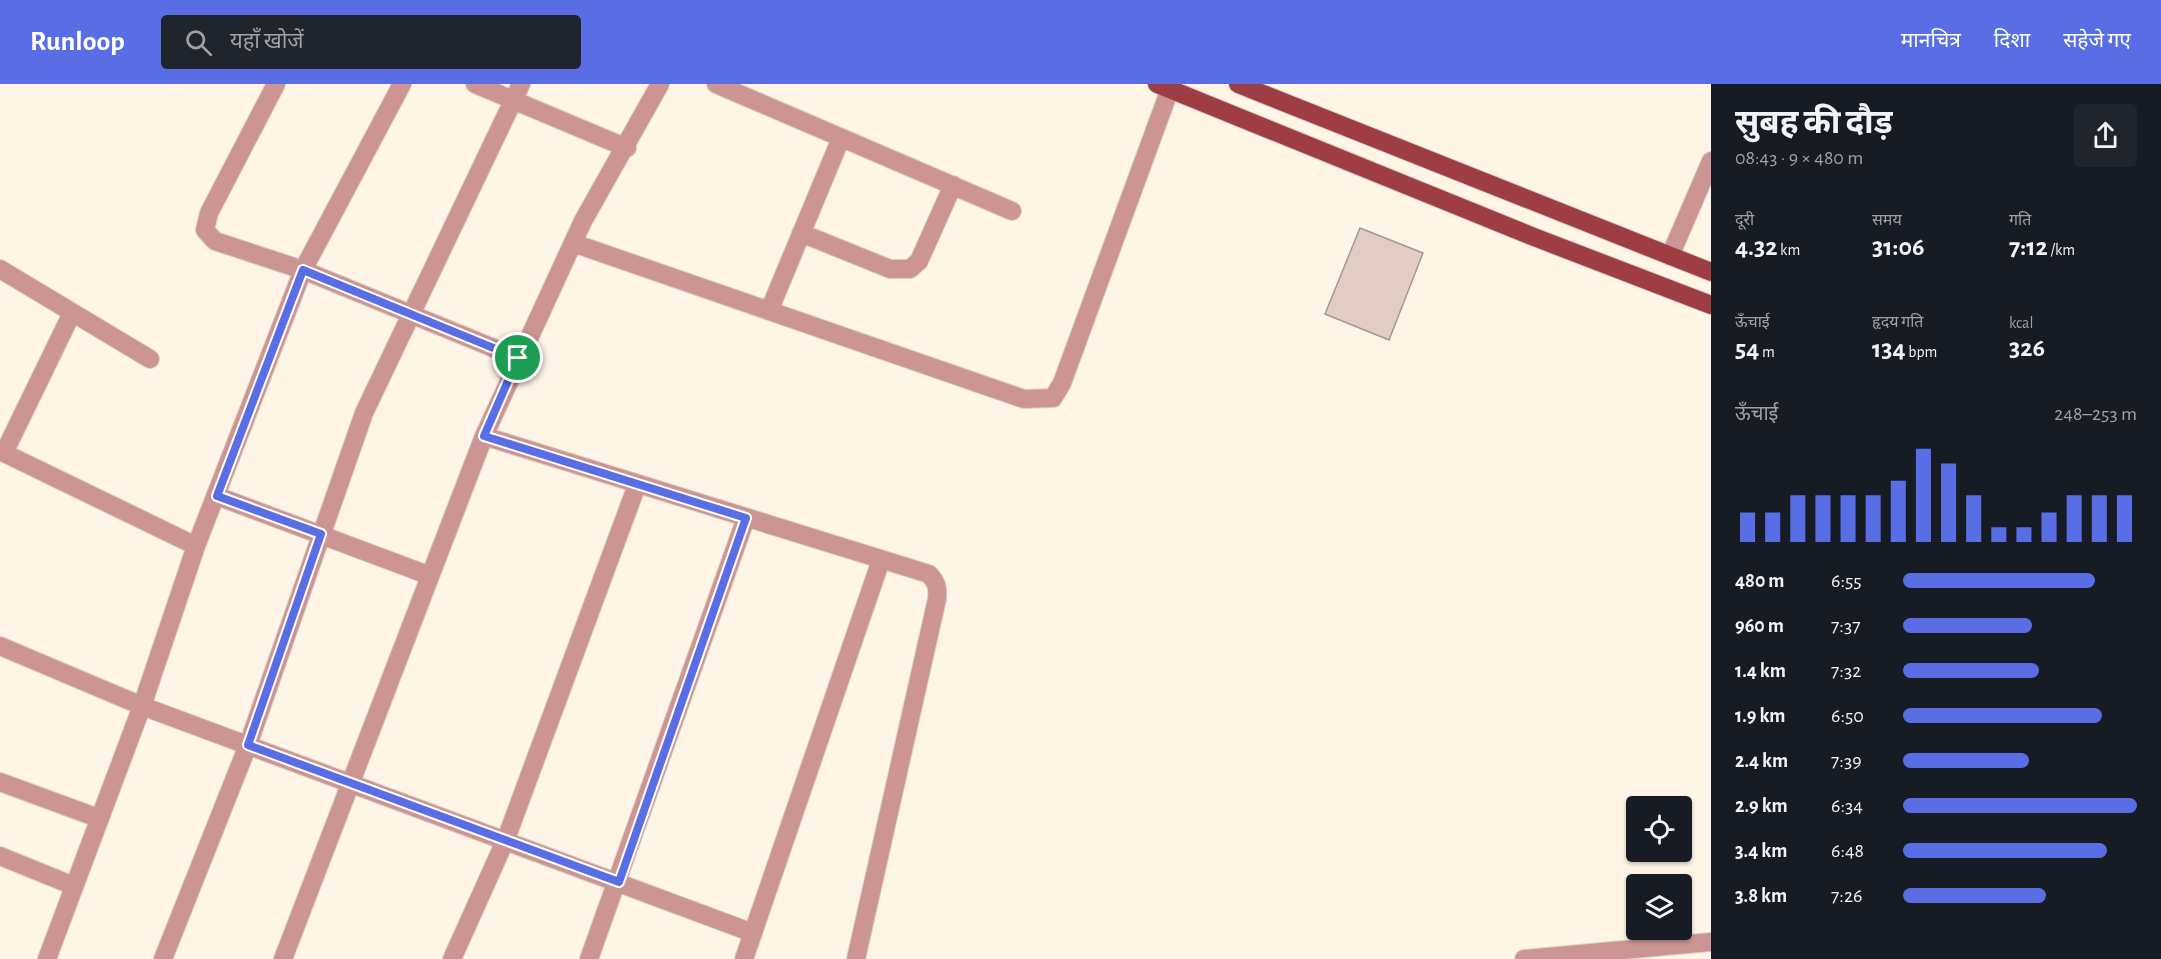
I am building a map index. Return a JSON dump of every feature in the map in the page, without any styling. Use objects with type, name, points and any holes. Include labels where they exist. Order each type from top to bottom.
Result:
[{"type":"main road","points":[[1238,84],[1264,89],[1711,272]]},
{"type":"main road","points":[[1163,87],[1534,237],[1711,305]]},
{"type":"street","points":[[276,84],[208,213],[205,230],[215,241],[303,270],[518,358]]},
{"type":"street","points":[[47,959],[98,818],[142,706],[196,546],[303,270],[402,84]]},
{"type":"street","points":[[475,84],[517,92],[627,148]]},
{"type":"street","points":[[283,959],[351,785],[428,575],[484,436],[573,243],[660,84]]},
{"type":"street","points":[[716,84],[1012,211]]},
{"type":"street","points":[[573,243],[1024,399],[1053,398],[1062,383],[1163,87]]},
{"type":"street","points":[[163,959],[248,745],[364,413],[517,92]]},
{"type":"street","points":[[769,311],[841,138]]},
{"type":"street","points":[[1670,256],[1711,161]]},
{"type":"street","points":[[801,233],[890,269],[910,269],[919,261],[953,185]]},
{"type":"street","points":[[0,269],[150,359]]},
{"type":"street","points":[[72,313],[2,452],[196,546]]},
{"type":"street","points":[[484,436],[929,574],[938,588],[856,959]]},
{"type":"street","points":[[452,959],[506,839],[637,485]]},
{"type":"street","points":[[217,496],[428,575]]},
{"type":"street","points":[[589,959],[619,882],[746,518]]},
{"type":"street","points":[[744,959],[880,560]]},
{"type":"street","points":[[0,646],[142,706],[351,785],[506,839],[753,933]]},
{"type":"street","points":[[0,782],[98,818]]},
{"type":"street","points":[[0,856],[74,886]]},
{"type":"street","points":[[1524,959],[1711,942]]},
{"type":"building","points":[[1360,228],[1423,253],[1389,340],[1325,314]]},
{"type":"route","points":[[303,270],[518,358],[484,436],[746,518],[619,882],[506,839],[351,785],[248,745],[321,534],[217,496],[234,446],[303,270]]}]
